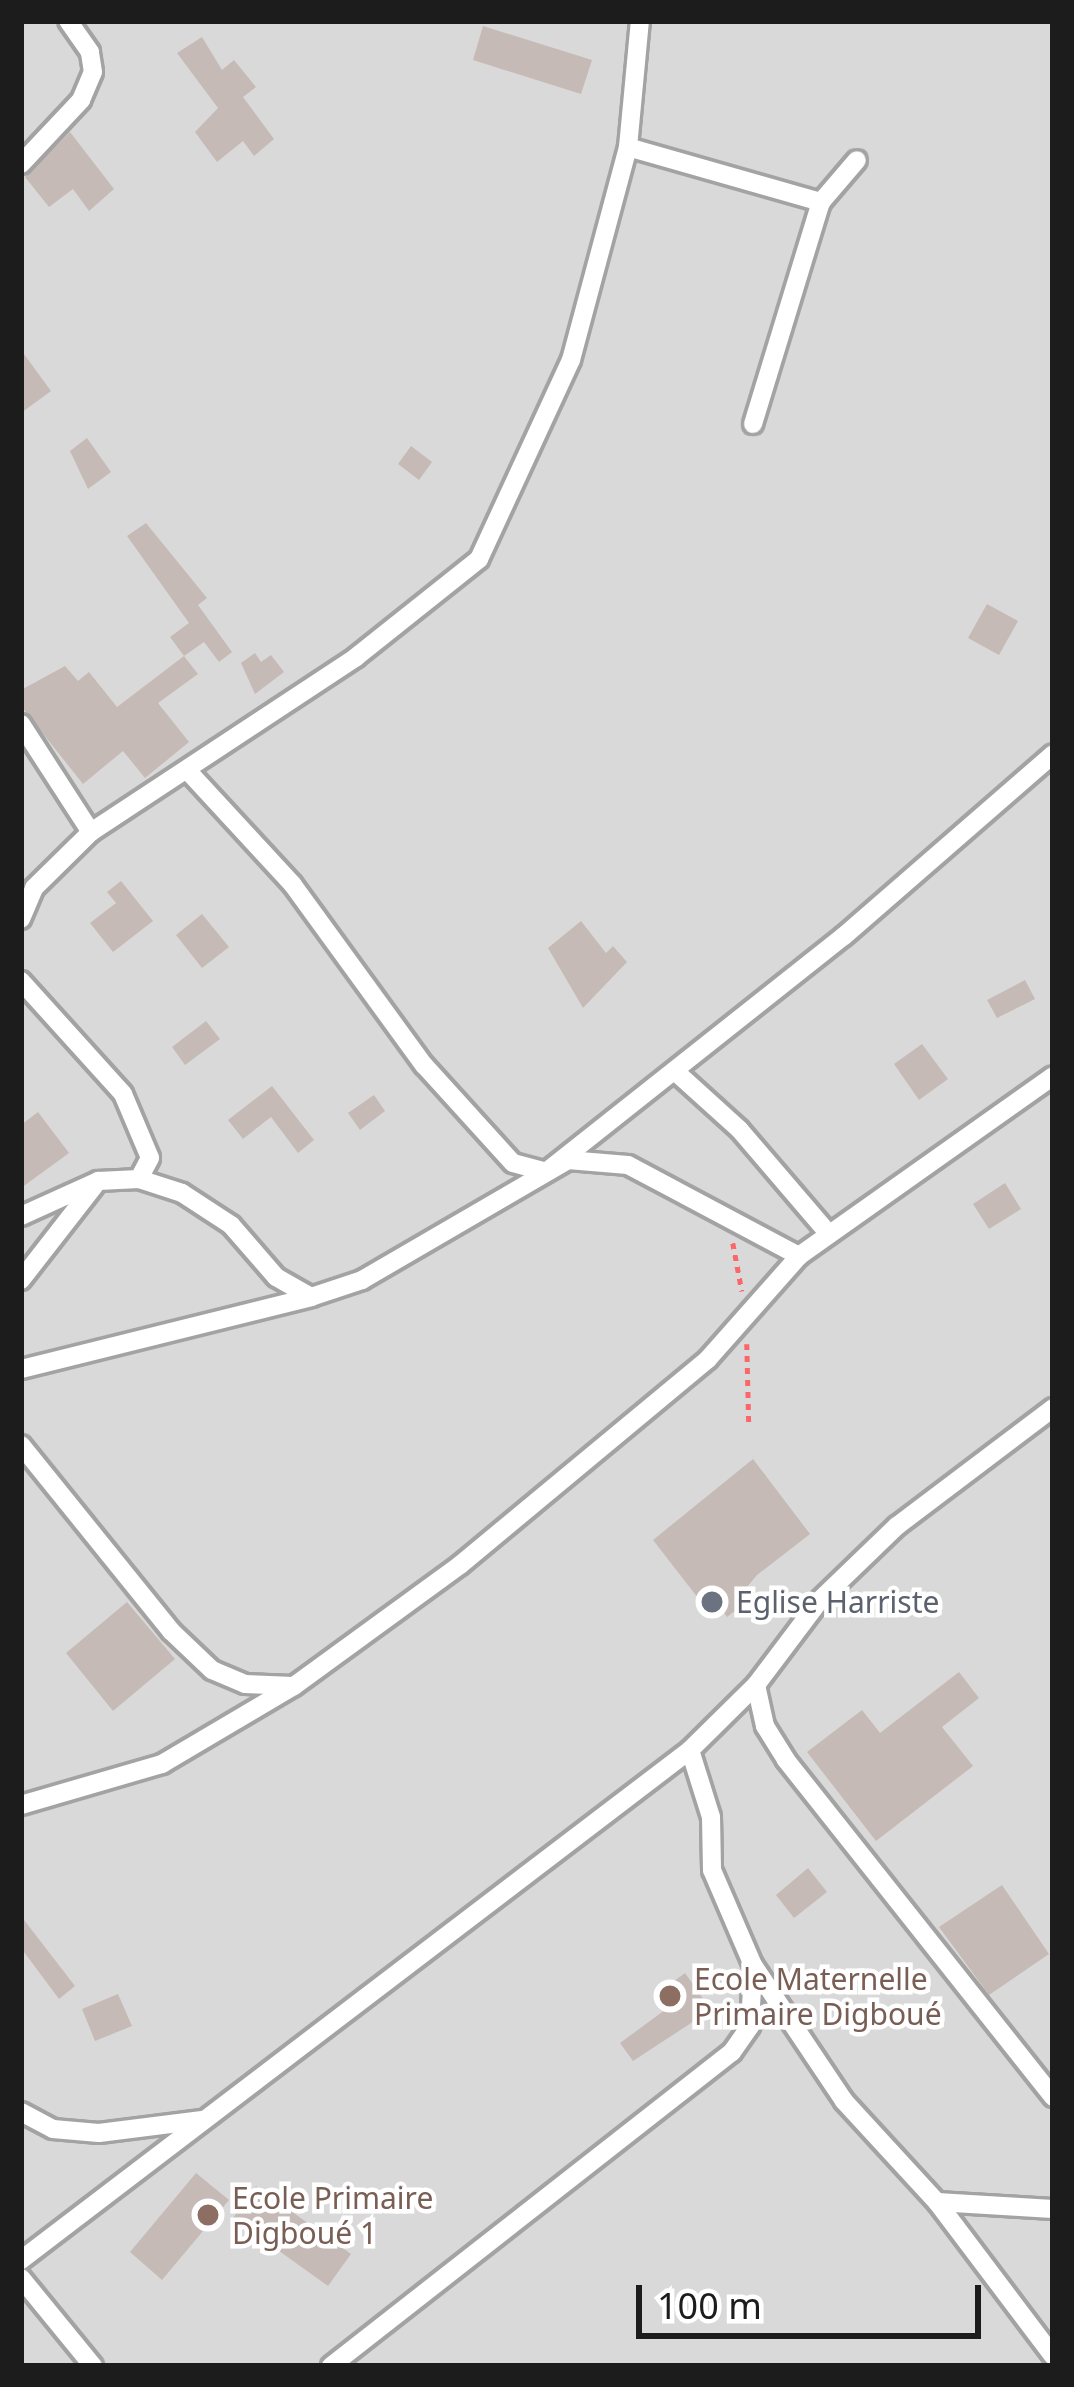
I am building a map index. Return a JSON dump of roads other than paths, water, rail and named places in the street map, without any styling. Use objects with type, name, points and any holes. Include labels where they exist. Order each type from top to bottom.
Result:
[{"type":"street","points":[[21,164],[81,100],[93,72],[68,21]]},
{"type":"street","points":[[21,919],[34,888],[91,832],[356,657],[479,559],[571,361],[628,147],[640,21]]},
{"type":"street","points":[[628,147],[821,202]]},
{"type":"street","points":[[752,424],[821,202],[857,160]]},
{"type":"street","points":[[21,724],[91,832]]},
{"type":"street","points":[[546,1172],[677,1073],[1053,754]]},
{"type":"street","points":[[187,770],[293,885],[424,1065],[512,1163],[546,1172]]},
{"type":"street","points":[[21,981],[123,1094],[150,1158],[139,1179]]},
{"type":"street","points":[[677,1073],[739,1130],[830,1234]]},
{"type":"street","points":[[21,1805],[162,1764],[294,1686],[460,1565],[708,1359],[799,1256],[1053,1076]]},
{"type":"street","points":[[21,1370],[362,1280],[568,1160],[628,1165],[799,1256]]},
{"type":"street","points":[[21,1216],[98,1181],[139,1179],[182,1192],[231,1226],[276,1276],[311,1297]]},
{"type":"street","points":[[21,1280],[98,1181]]},
{"type":"street","points":[[21,2260],[690,1750],[756,1684],[820,1600],[897,1526],[1053,1408]]},
{"type":"street","points":[[21,1445],[171,1631],[212,1670],[245,1684],[294,1686]]},
{"type":"street","points":[[756,1684],[765,1726],[786,1760],[1053,2097]]},
{"type":"street","points":[[690,1750],[711,1817],[712,1870],[753,1965],[844,2101],[937,2202],[1053,2356]]},
{"type":"street","points":[[331,2366],[732,2052],[750,2026],[753,1965]]},
{"type":"street","points":[[21,2112],[53,2129],[99,2133],[207,2119]]},
{"type":"street","points":[[937,2202],[1053,2210]]},
{"type":"street","points":[[21,2278],[93,2366]]},
{"type":"place","name":"Eglise Harriste","points":[[712,1602]]},
{"type":"place","name":"Ecole Maternelle Primaire Digboué","points":[[670,1996]]},
{"type":"place","name":"Ecole Primaire Digboué 1","points":[[208,2215]]}]
